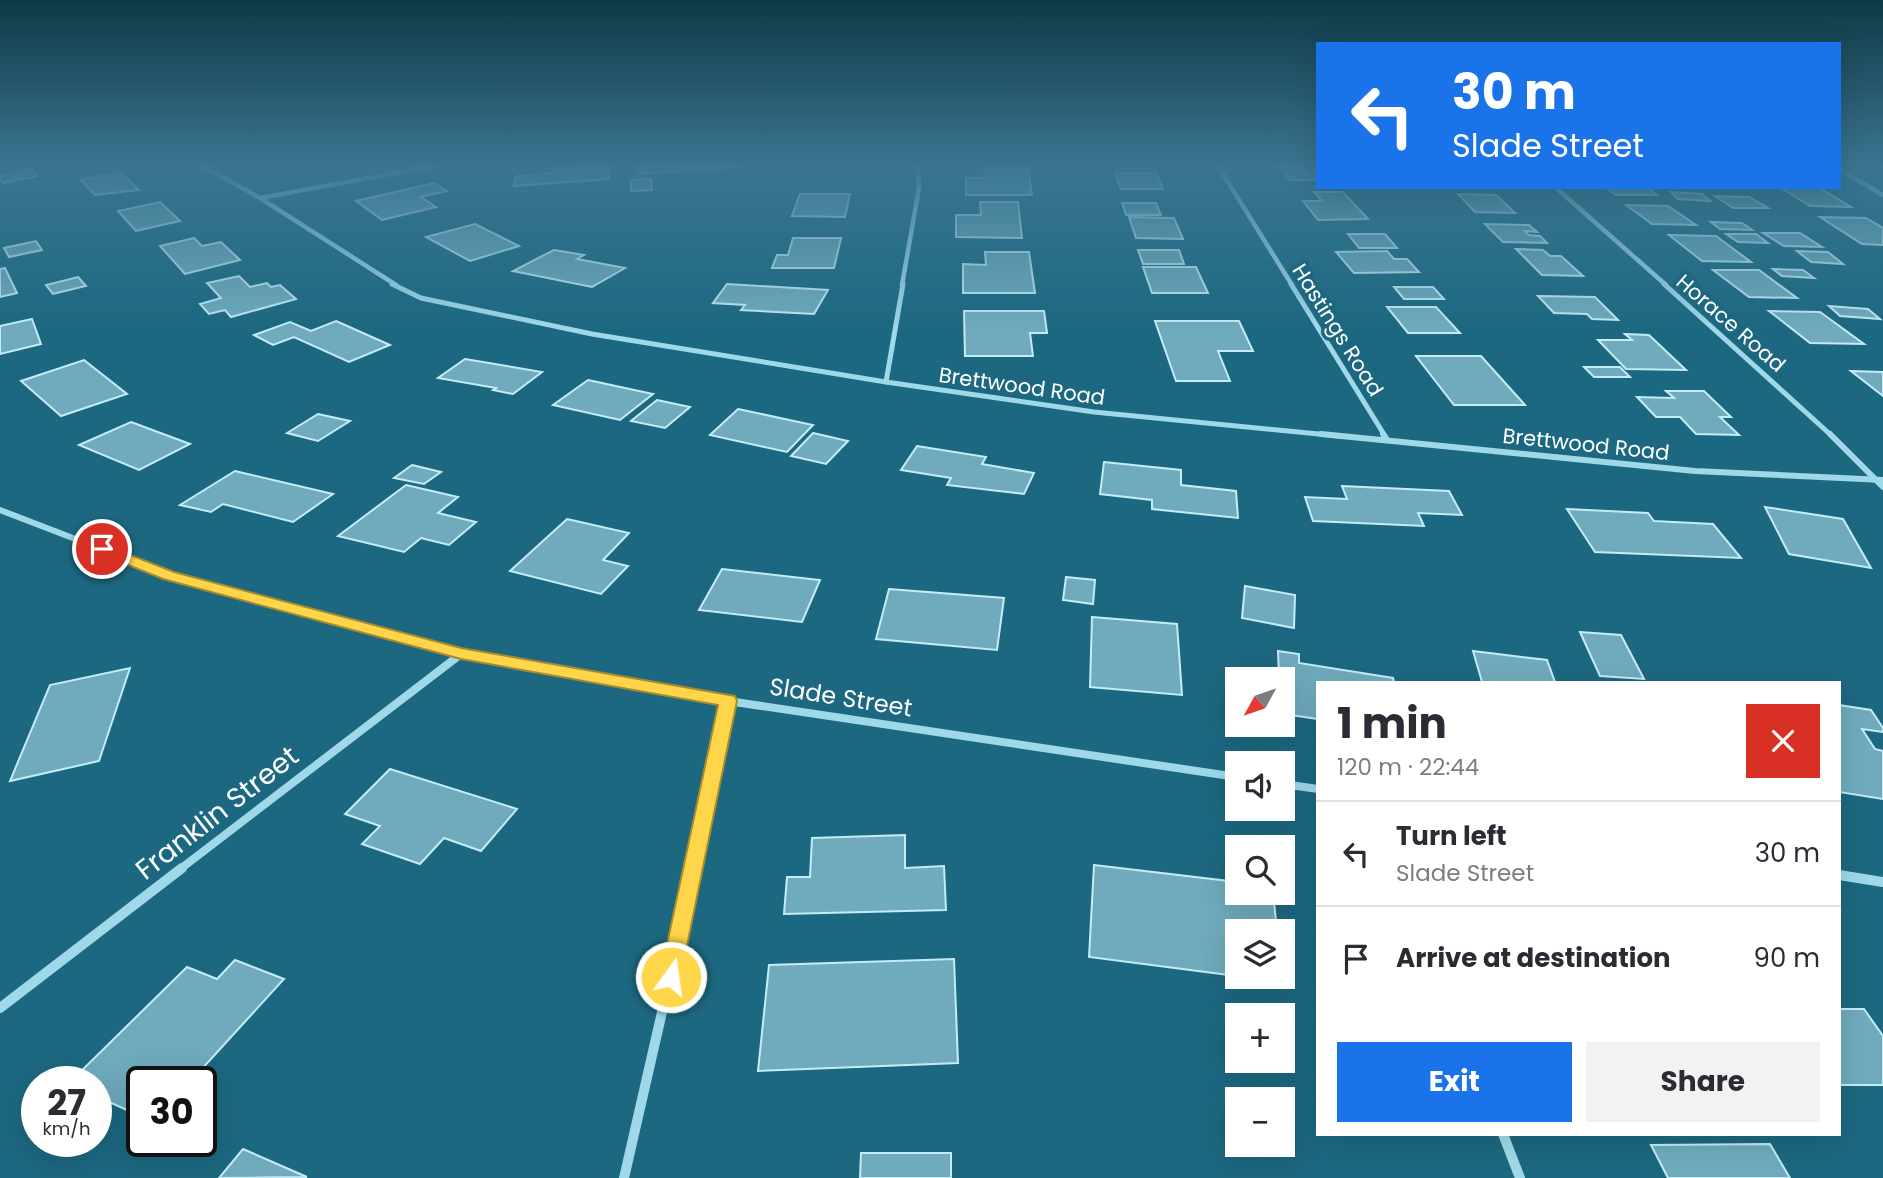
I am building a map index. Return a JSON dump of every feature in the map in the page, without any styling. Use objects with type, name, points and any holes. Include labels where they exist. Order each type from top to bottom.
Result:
[{"type":"street","name":"Brettwood Road","points":[[295,221],[385,280],[421,298],[592,334],[886,382],[1094,412],[1695,471],[1882,483]]},
{"type":"street","points":[[886,382],[913,221]]},
{"type":"street","name":"Hastings Road","points":[[1252,221],[1387,440]]},
{"type":"street","name":"Horace Road","points":[[1593,221],[1805,409],[1882,483]]},
{"type":"street","name":"Slade Street","points":[[0,510],[169,575],[461,653],[728,701],[1225,775]]},
{"type":"street","name":"Franklin Street","points":[[0,1008],[461,653]]},
{"type":"street","points":[[624,1178],[683,927],[728,701]]},
{"type":"street","points":[[1295,786],[1316,789]]},
{"type":"street","points":[[1841,875],[1883,882]]},
{"type":"street","points":[[1504,1136],[1520,1178]]},
{"type":"building","points":[[127,221],[180,221],[136,231]]},
{"type":"building","points":[[956,221],[1020,221],[1022,238],[956,237]]},
{"type":"building","points":[[1130,221],[1175,221],[1183,239],[1136,238]]},
{"type":"building","points":[[1648,221],[1690,221],[1696,225],[1652,224]]},
{"type":"building","points":[[1826,221],[1871,221],[1883,228],[1883,245],[1862,244]]},
{"type":"building","points":[[1711,222],[1742,223],[1752,230],[1720,229]]},
{"type":"building","points":[[475,224],[519,246],[470,261],[426,237]]},
{"type":"building","points":[[1485,224],[1529,225],[1537,232],[1525,231],[1529,235],[1540,236],[1547,243],[1503,242]]},
{"type":"building","points":[[1763,233],[1800,233],[1822,247],[1784,246]]},
{"type":"building","points":[[1348,234],[1385,234],[1397,248],[1359,248]]},
{"type":"building","points":[[1726,234],[1756,234],[1768,243],[1738,242]]},
{"type":"building","points":[[1669,235],[1716,236],[1751,262],[1702,261]]},
{"type":"building","points":[[194,238],[202,246],[221,242],[240,260],[185,274],[160,246]]},
{"type":"building","points":[[793,238],[841,238],[834,268],[772,268],[777,255],[788,255]]},
{"type":"building","points":[[36,241],[42,250],[9,257],[4,248]]},
{"type":"building","points":[[1516,249],[1543,250],[1550,256],[1561,256],[1583,276],[1542,275]]},
{"type":"building","points":[[554,250],[584,255],[577,259],[625,268],[592,287],[513,271]]},
{"type":"building","points":[[1138,250],[1179,250],[1184,264],[1143,264]]},
{"type":"building","points":[[1387,251],[1394,259],[1407,259],[1419,272],[1354,273],[1336,252]]},
{"type":"building","points":[[1797,251],[1828,252],[1843,264],[1811,262]]},
{"type":"building","points":[[985,252],[1029,252],[1035,293],[963,293],[963,264],[986,265]]},
{"type":"building","points":[[1143,267],[1196,267],[1208,293],[1152,293]]},
{"type":"building","points":[[5,268],[17,293],[0,297],[0,269]]},
{"type":"building","points":[[1773,269],[1803,270],[1814,278],[1782,276]]},
{"type":"building","points":[[1713,270],[1759,270],[1797,298],[1749,297]]},
{"type":"building","points":[[239,276],[250,287],[267,283],[271,287],[280,285],[296,299],[231,317],[225,310],[209,314],[200,304],[221,298],[207,283]]},
{"type":"building","points":[[78,277],[86,286],[53,294],[46,285]]},
{"type":"building","points":[[727,284],[828,290],[814,314],[741,310],[745,305],[713,303]]},
{"type":"building","points":[[1394,287],[1433,287],[1444,299],[1404,299]]},
{"type":"building","points":[[1538,296],[1595,297],[1618,320],[1592,319],[1587,314],[1554,313]]},
{"type":"building","points":[[1829,306],[1868,309],[1880,319],[1840,316]]},
{"type":"building","points":[[1387,307],[1436,307],[1460,333],[1408,333]]},
{"type":"building","points":[[964,311],[1044,311],[1047,333],[1030,333],[1033,356],[965,356]]},
{"type":"building","points":[[1769,311],[1820,312],[1864,344],[1810,343]]},
{"type":"building","points":[[32,319],[41,344],[0,354],[0,326]]},
{"type":"building","points":[[336,321],[390,345],[349,362],[294,337],[273,345],[254,335],[290,322],[311,331]]},
{"type":"building","points":[[1155,321],[1239,321],[1253,351],[1218,351],[1230,381],[1176,381]]},
{"type":"building","points":[[1625,334],[1649,335],[1686,370],[1626,369],[1598,340],[1632,340]]},
{"type":"building","points":[[1416,356],[1481,356],[1525,405],[1454,405]]},
{"type":"building","points":[[465,359],[542,372],[513,394],[493,390],[496,388],[438,378]]},
{"type":"building","points":[[84,360],[127,394],[61,416],[21,381]]},
{"type":"building","points":[[1584,367],[1620,367],[1630,377],[1594,377]]},
{"type":"building","points":[[1851,371],[1883,372],[1883,396]]},
{"type":"building","points":[[588,380],[653,394],[620,420],[553,405]]},
{"type":"building","points":[[1666,391],[1704,391],[1731,417],[1720,417],[1739,435],[1696,434],[1680,417],[1656,417],[1637,397],[1674,398]]},
{"type":"building","points":[[657,400],[690,407],[665,428],[631,421]]},
{"type":"building","points":[[738,409],[813,425],[787,452],[710,435]]},
{"type":"building","points":[[318,414],[350,421],[318,441],[287,433]]},
{"type":"building","points":[[131,422],[190,444],[139,470],[79,445]]},
{"type":"building","points":[[813,433],[848,441],[826,464],[791,456]]},
{"type":"building","points":[[917,446],[986,457],[982,464],[1034,473],[1024,494],[947,485],[951,478],[901,470]]},
{"type":"building","points":[[1104,462],[1181,470],[1181,485],[1236,491],[1238,518],[1152,509],[1152,500],[1100,494]]},
{"type":"building","points":[[412,465],[441,472],[424,484],[394,478]]},
{"type":"building","points":[[235,471],[333,494],[293,522],[223,504],[211,512],[180,505]]},
{"type":"building","points":[[406,485],[458,497],[438,513],[476,522],[449,545],[421,538],[404,552],[338,536]]},
{"type":"building","points":[[1342,486],[1449,491],[1462,515],[1418,513],[1424,526],[1313,521],[1305,497],[1347,499]]},
{"type":"building","points":[[1765,507],[1843,519],[1871,568],[1789,554]]},
{"type":"building","points":[[1567,509],[1648,513],[1654,521],[1713,524],[1741,558],[1595,552]]},
{"type":"building","points":[[567,519],[629,533],[603,560],[628,566],[601,594],[510,571]]},
{"type":"building","points":[[722,569],[820,580],[802,622],[699,610]]},
{"type":"building","points":[[1066,577],[1095,580],[1093,604],[1063,600]]},
{"type":"building","points":[[1245,586],[1295,595],[1294,628],[1242,618]]},
{"type":"building","points":[[889,589],[1004,598],[997,650],[876,639]]},
{"type":"building","points":[[1092,617],[1177,624],[1182,695],[1090,687]]},
{"type":"building","points":[[1580,632],[1621,635],[1644,679],[1600,676]]},
{"type":"building","points":[[1278,651],[1299,654],[1299,663],[1393,678],[1394,681],[1316,681],[1316,719],[1295,716],[1295,667],[1279,667]]},
{"type":"building","points":[[1473,651],[1547,660],[1555,681],[1482,681]]},
{"type":"building","points":[[130,668],[99,761],[10,781],[50,685]]},
{"type":"building","points":[[1841,705],[1871,710],[1883,728],[1883,732],[1862,729],[1875,749],[1883,751],[1883,799],[1841,792]]},
{"type":"building","points":[[390,769],[517,809],[481,851],[444,838],[420,864],[362,844],[380,826],[345,814]]},
{"type":"building","points":[[905,835],[905,868],[944,866],[946,910],[784,914],[787,877],[810,877],[812,838]]},
{"type":"building","points":[[1094,865],[1225,881],[1225,905],[1274,905],[1276,919],[1225,919],[1225,974],[1089,957]]},
{"type":"building","points":[[954,959],[958,1063],[758,1071],[769,965]]},
{"type":"building","points":[[235,960],[284,979],[205,1066],[126,1066],[126,1110],[112,1103],[112,1066],[86,1066],[187,967],[217,979]]},
{"type":"building","points":[[1841,1009],[1864,1009],[1883,1036],[1883,1085],[1841,1085]]},
{"type":"building","points":[[1770,1144],[1790,1178],[1668,1178],[1651,1145]]},
{"type":"building","points":[[243,1149],[307,1177],[219,1178]]},
{"type":"building","points":[[861,1153],[951,1153],[951,1178],[860,1178]]},
{"type":"route","points":[[102,549],[169,575],[461,653],[728,701],[671,977]]}]
